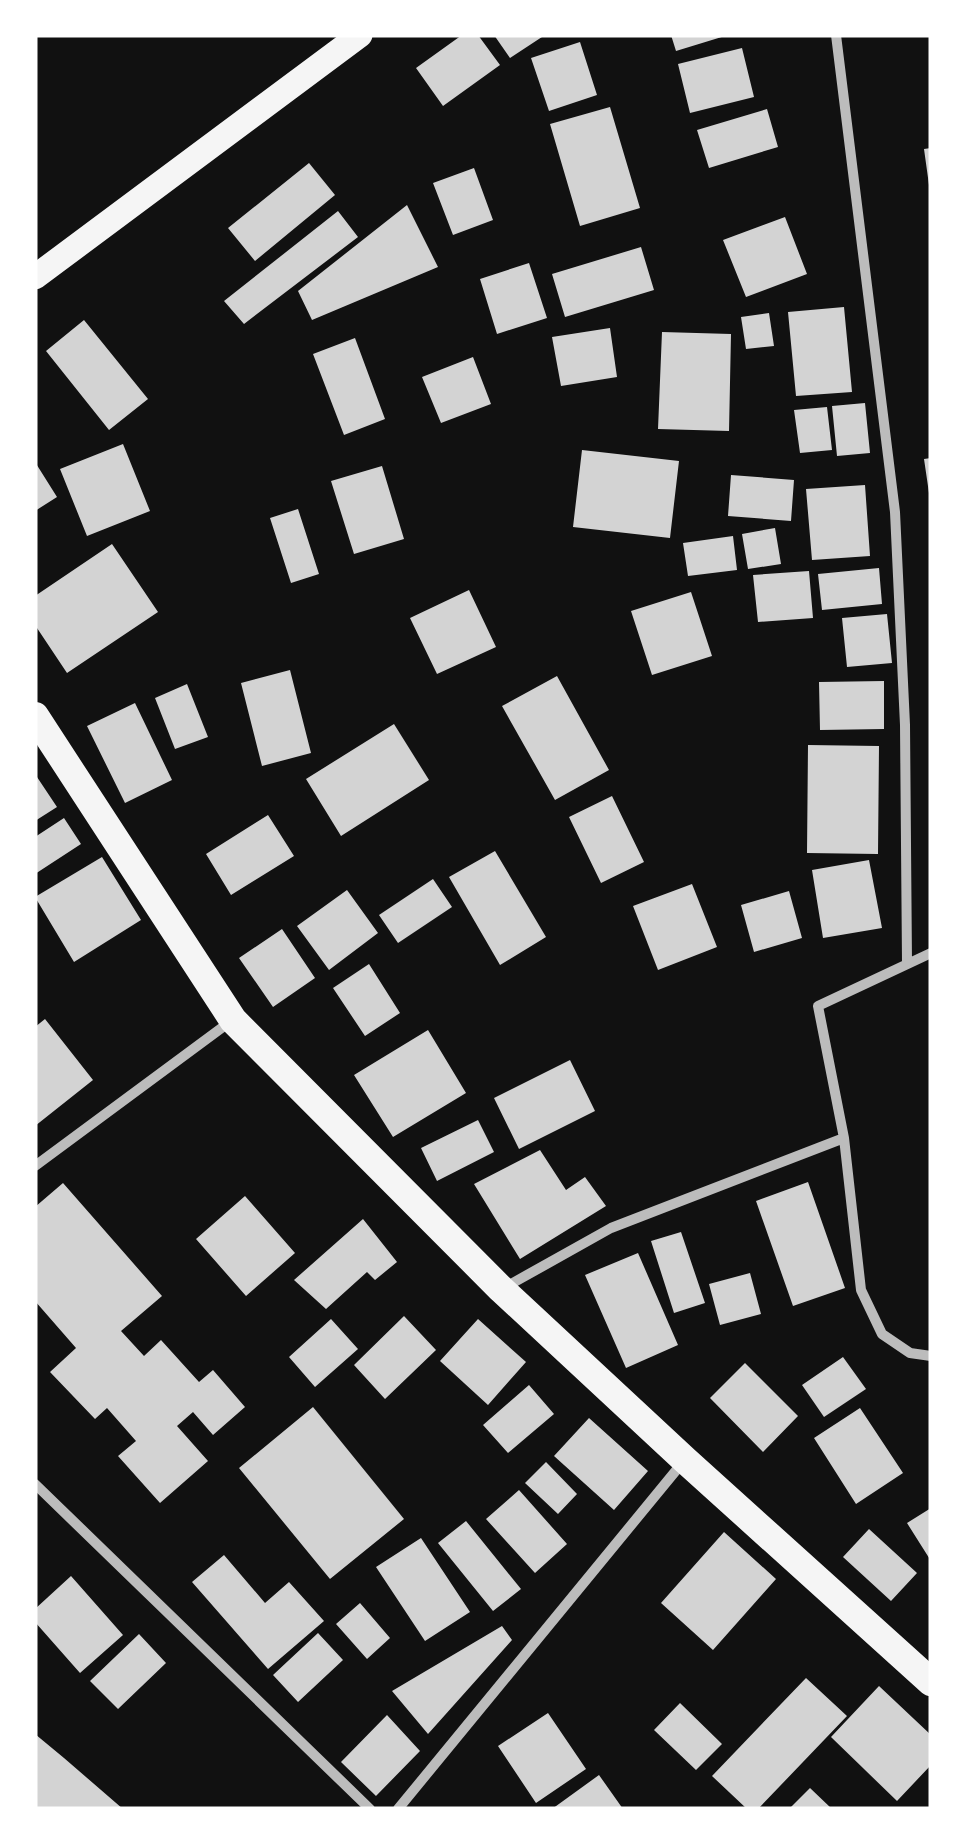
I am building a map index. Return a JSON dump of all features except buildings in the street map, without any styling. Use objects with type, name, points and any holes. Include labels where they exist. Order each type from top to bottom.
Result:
[{"type":"highway","points":[[35,716],[232,1020],[501,1289],[931,1682]]},
{"type":"main road","points":[[35,278],[360,35]]},
{"type":"street","points":[[836,35],[895,512],[905,725],[908,963]]},
{"type":"street","points":[[931,953],[818,1006],[844,1138],[861,1290],[882,1334],[910,1353],[931,1356]]},
{"type":"street","points":[[35,1166],[232,1020]]},
{"type":"street","points":[[501,1289],[611,1228],[844,1138]]},
{"type":"street","points":[[398,1809],[684,1460]]},
{"type":"street","points":[[35,1484],[370,1809]]}]
